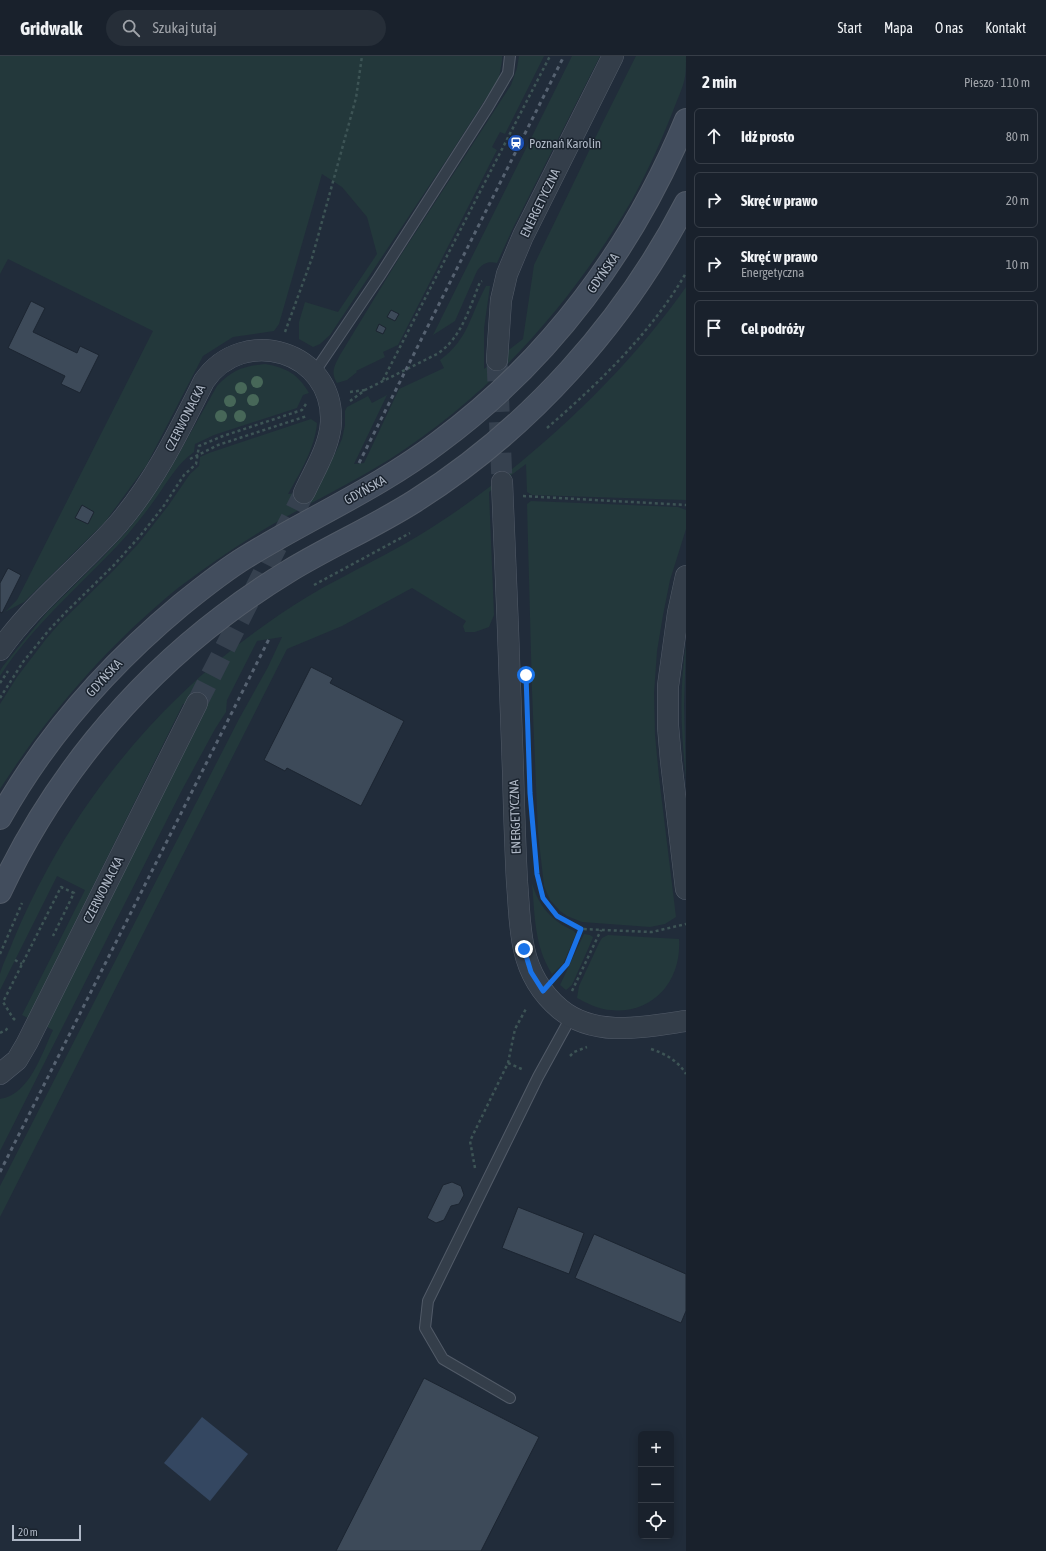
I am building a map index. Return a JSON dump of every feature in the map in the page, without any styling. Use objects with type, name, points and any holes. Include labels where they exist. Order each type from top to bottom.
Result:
[{"type":"main road","name":"GDYŃSKA","points":[[0,818],[27,775],[63,725],[118,663],[163,621],[210,582],[244,558],[371,487],[424,454],[473,416],[519,374],[575,311],[612,262],[648,202],[686,120]]},
{"type":"main road","points":[[0,892],[31,832],[63,781],[101,732],[144,686],[180,651],[238,605],[289,571],[384,520],[417,500],[469,463],[502,436],[543,399],[610,324],[654,260],[686,203]]},
{"type":"street","name":"ENERGETYCZNA","points":[[497,360],[501,300],[507,274],[523,236],[613,56]]},
{"type":"street","name":"CZERWONACKA","points":[[0,650],[40,602],[90,554],[122,518],[166,456],[204,381],[210,373],[227,359],[253,350],[278,351],[298,359],[320,380],[328,396],[331,422],[327,442],[304,492]]},
{"type":"street","name":"ENERGETYCZNA","points":[[512,486],[510,674],[515,834],[520,924],[524,949],[531,972],[543,991],[565,1013],[592,1025],[612,1028],[639,1028],[686,1021]]},
{"type":"street","points":[[686,576],[678,613],[668,686],[668,726],[671,761],[686,889]]},
{"type":"street","name":"CZERWONACKA","points":[[1,1071],[17,1060],[27,1043],[197,703]]},
{"type":"lane","points":[[314,373],[379,277],[488,107],[508,72],[510,56]]},
{"type":"lane","points":[[510,1398],[443,1359],[425,1328],[428,1301],[538,1077],[565,1013]]},
{"type":"path","points":[[278,351],[312,258],[356,98],[362,56]]},
{"type":"path","points":[[383,380],[550,56]]},
{"type":"path","points":[[545,431],[596,384],[628,350],[658,314],[686,273]]},
{"type":"path","points":[[344,403],[353,400],[365,390],[383,380],[437,354],[446,347],[458,331],[480,282],[500,274],[507,274]]},
{"type":"path","points":[[349,392],[365,390]]},
{"type":"path","points":[[0,698],[23,662],[49,630],[114,565],[140,536],[184,475],[196,464],[199,446],[223,436],[302,410],[308,402]]},
{"type":"path","points":[[512,486],[521,496],[678,503],[686,505]]},
{"type":"path","points":[[311,586],[411,532]]},
{"type":"path","points":[[18,1022],[13,1018],[3,1002],[61,887],[74,894],[50,943]]},
{"type":"path","points":[[541,890],[543,898],[557,916],[581,929],[652,932],[686,924]]},
{"type":"path","points":[[0,954],[23,900]]},
{"type":"path","points":[[480,1197],[470,1141],[508,1063],[515,1029],[527,1007],[567,964],[581,929]]},
{"type":"path","points":[[565,1013],[571,993],[601,930]]},
{"type":"path","points":[[15,960],[22,964]]},
{"type":"path","points":[[568,1058],[574,1052],[591,1046]]},
{"type":"path","points":[[648,1048],[673,1060],[682,1067],[686,1074]]},
{"type":"path","points":[[508,1063],[538,1077]]},
{"type":"green space","points":[[0,56],[502,56],[499,78],[330,335],[320,344],[313,347],[299,339],[299,322],[305,302],[338,312],[377,254],[367,217],[342,187],[322,174],[279,324],[274,331],[233,337],[203,356],[146,466],[105,522],[24,602],[5,612],[17,600],[153,331],[8,259],[0,274]]},
{"type":"green space","points":[[519,56],[544,56],[505,134],[500,132],[492,147],[497,150],[398,345],[383,352],[385,357],[356,371],[357,372],[347,380],[337,383],[334,372],[335,365],[340,355],[399,258],[511,85],[517,68]]},
{"type":"green space","points":[[572,56],[600,56],[513,228],[497,263],[486,263],[479,268],[455,321],[433,335]]},
{"type":"green space","points":[[636,56],[686,56],[683,85],[659,145],[632,200],[609,238],[556,310],[495,376],[462,406],[427,434],[377,467],[282,519],[242,543],[190,579],[152,610],[81,681],[59,707],[0,789],[0,704],[17,677],[46,639],[139,543],[168,506],[190,474],[199,466],[200,457],[311,419],[317,423],[313,442],[306,460],[288,494],[317,491],[342,439],[345,425],[345,411],[347,407],[368,396],[372,403],[387,395],[354,464],[364,463],[399,389],[444,368],[440,360],[450,352],[463,335],[486,286],[490,286],[484,328],[484,369],[523,339],[534,265]]},
{"type":"green space","points":[[686,287],[686,500],[532,495],[527,492],[526,464],[489,492],[494,615],[489,627],[475,632],[465,632],[463,626],[466,621],[412,588],[342,626],[287,649],[0,1217],[0,1186],[239,719],[268,667],[282,637],[257,641],[227,700],[226,712],[215,729],[182,790],[0,1151],[0,1099],[10,1096],[19,1090],[27,1082],[39,1062],[53,1030],[47,1027],[209,701],[183,704],[28,1018],[22,1015],[85,890],[57,876],[0,990],[1,970],[25,913],[48,868],[72,827],[99,788],[128,751],[160,716],[193,683],[229,652],[267,623],[307,597],[399,547],[448,517],[502,477],[531,453],[588,402],[640,346]]},
{"type":"green space","points":[[265,364],[286,370],[301,381],[305,386],[309,393],[303,395],[297,408],[214,435],[195,444],[194,452],[178,467],[149,508],[128,534],[45,620],[14,656],[0,676],[0,671],[3,666],[47,612],[102,558],[127,531],[140,514],[168,473],[217,386],[228,376],[239,370]]},
{"type":"green space","points":[[531,501],[678,507],[686,510],[686,529],[670,580],[663,615],[657,651],[654,693],[655,735],[659,777],[676,917],[665,924],[650,927],[582,922],[567,916],[560,911],[550,900],[544,886],[538,833],[532,691],[527,504]]},
{"type":"green space","points":[[686,645],[684,705],[686,778],[683,745],[682,678]]},
{"type":"green space","points":[[532,883],[538,899],[547,912],[559,923],[574,931],[576,934],[563,964],[552,974],[542,952],[536,930]]},
{"type":"green space","points":[[584,934],[593,937],[572,985],[566,990],[560,985]]},
{"type":"green space","points":[[608,935],[679,939],[675,970],[668,983],[659,994],[648,1003],[635,1008],[620,1010],[603,1009],[577,998],[579,986],[599,943],[602,938]]},
{"type":"water","points":[[202,1417],[248,1454],[210,1501],[164,1463]]},
{"type":"building","points":[[31,301],[45,308],[33,332],[77,353],[80,346],[99,355],[80,393],[61,384],[65,376],[8,348]]},
{"type":"building","points":[[391,310],[399,314],[395,321],[387,317]]},
{"type":"building","points":[[379,324],[386,328],[383,334],[376,331]]},
{"type":"building","points":[[82,505],[94,512],[88,524],[75,518]]},
{"type":"building","points":[[8,568],[21,575],[2,613],[0,612],[0,583]]},
{"type":"building","points":[[311,667],[333,678],[330,683],[404,721],[361,806],[287,768],[285,771],[264,760]]},
{"type":"building","points":[[452,1182],[461,1186],[464,1195],[459,1204],[451,1206],[444,1220],[436,1223],[427,1218],[443,1185]]},
{"type":"building","points":[[518,1207],[584,1233],[569,1274],[502,1248]]},
{"type":"building","points":[[594,1234],[686,1274],[686,1311],[681,1323],[575,1278]]},
{"type":"building","points":[[424,1378],[539,1437],[481,1551],[336,1551]]},
{"type":"tunnel","points":[[497,360],[502,482]]},
{"type":"tunnel","points":[[197,703],[304,493]]},
{"type":"railway","points":[[359,463],[564,56]]},
{"type":"railway","points":[[0,1172],[269,639]]},
{"type":"place","name":"Poznań Karolin","points":[[516,143]]},
{"type":"route","points":[[524,949],[531,972],[543,991],[567,964],[581,929],[557,916],[543,898],[537,874],[530,793],[526,675]]}]
